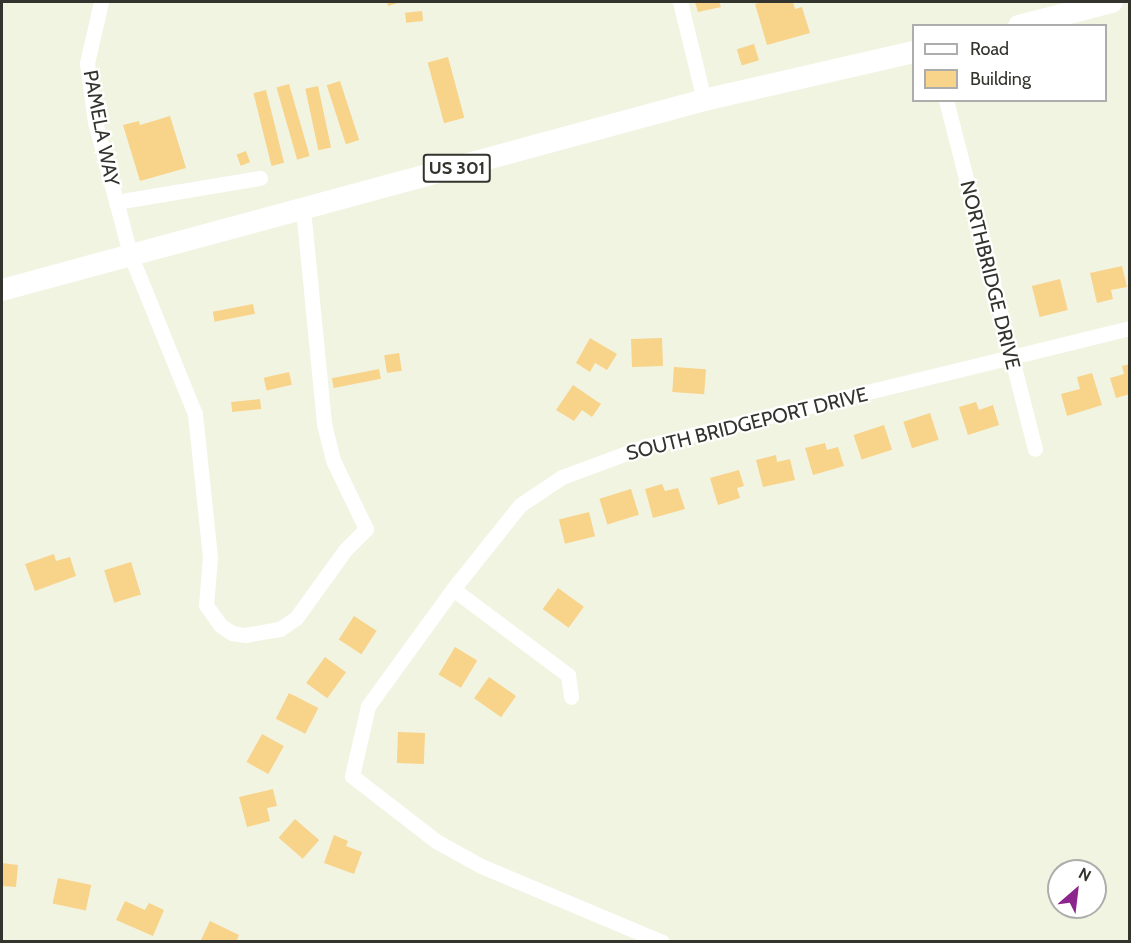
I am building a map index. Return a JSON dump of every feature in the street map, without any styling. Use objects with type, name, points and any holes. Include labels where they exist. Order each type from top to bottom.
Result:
[{"type":"highway","points":[[1027,24],[1112,2]]},
{"type":"highway","name":"US 301","points":[[2,290],[101,265],[130,254],[161,249],[704,100],[912,52]]},
{"type":"street","name":"PAMELA WAY","points":[[101,2],[87,63],[95,122],[130,254],[195,414],[210,557],[206,605],[212,616],[232,633],[264,634],[296,618],[345,550],[366,529],[333,460],[324,423],[303,210]]},
{"type":"street","points":[[680,2],[704,100]]},
{"type":"street","name":"NORTHBRIDGE DRIVE","points":[[947,102],[1035,449]]},
{"type":"street","points":[[116,202],[260,178]]},
{"type":"street","name":"SOUTH BRIDGEPORT DRIVE","points":[[662,942],[481,866],[436,842],[352,776],[360,730],[368,706],[453,589],[520,505],[561,477],[646,446],[1130,328]]},
{"type":"street","points":[[453,589],[568,675],[571,697]]},
{"type":"building","points":[[387,2],[401,2],[388,6]]},
{"type":"building","points":[[695,2],[719,2],[721,7],[698,12]]},
{"type":"building","points":[[793,2],[795,9],[802,7],[810,33],[767,45],[755,4]]},
{"type":"building","points":[[422,11],[423,21],[406,23],[405,13]]},
{"type":"building","points":[[754,44],[759,60],[742,66],[737,49]]},
{"type":"building","points":[[448,57],[464,118],[444,123],[428,62]]},
{"type":"building","points":[[340,81],[359,140],[346,144],[327,85]]},
{"type":"building","points":[[289,84],[310,156],[297,160],[277,88]]},
{"type":"building","points":[[318,86],[331,148],[318,150],[305,89]]},
{"type":"building","points":[[266,90],[284,163],[272,166],[253,93]]},
{"type":"building","points":[[170,116],[186,168],[140,181],[123,125],[139,121],[140,125]]},
{"type":"building","points":[[246,151],[250,162],[241,166],[237,154]]},
{"type":"building","points":[[1122,266],[1127,287],[1111,290],[1113,299],[1097,303],[1090,273]]},
{"type":"building","points":[[1060,279],[1068,310],[1040,317],[1032,286]]},
{"type":"building","points":[[253,304],[255,314],[215,322],[213,312]]},
{"type":"building","points":[[590,338],[617,354],[607,370],[595,363],[590,372],[576,363]]},
{"type":"building","points":[[662,338],[663,366],[632,367],[631,339]]},
{"type":"building","points":[[399,353],[402,371],[387,373],[384,355]]},
{"type":"building","points":[[1130,364],[1130,394],[1116,398],[1110,378],[1124,374],[1122,366]]},
{"type":"building","points":[[674,367],[706,369],[704,394],[672,392]]},
{"type":"building","points":[[379,369],[381,379],[334,388],[332,378]]},
{"type":"building","points":[[289,372],[292,385],[267,391],[264,378]]},
{"type":"building","points":[[1092,373],[1102,405],[1067,416],[1061,394],[1080,389],[1077,377]]},
{"type":"building","points":[[573,385],[601,404],[592,417],[582,410],[574,421],[556,410]]},
{"type":"building","points":[[260,399],[261,409],[232,412],[231,402]]},
{"type":"building","points":[[976,402],[979,410],[993,405],[999,425],[968,435],[959,407]]},
{"type":"building","points":[[930,413],[939,440],[912,448],[903,422]]},
{"type":"building","points":[[884,425],[892,450],[862,460],[854,435]]},
{"type":"building","points":[[825,443],[827,450],[838,447],[844,466],[813,475],[805,448]]},
{"type":"building","points":[[776,455],[777,462],[790,459],[795,480],[763,487],[756,460]]},
{"type":"building","points":[[739,470],[744,486],[737,488],[740,498],[718,505],[710,478]]},
{"type":"building","points":[[662,484],[665,491],[678,488],[685,509],[653,518],[645,489]]},
{"type":"building","points":[[631,489],[639,515],[607,524],[599,499]]},
{"type":"building","points":[[589,512],[595,536],[565,544],[559,519]]},
{"type":"building","points":[[54,554],[56,561],[70,557],[76,576],[35,591],[25,564]]},
{"type":"building","points":[[131,562],[141,595],[114,603],[104,570]]},
{"type":"building","points":[[558,588],[584,607],[569,628],[543,609]]},
{"type":"building","points":[[354,616],[377,631],[361,654],[339,639]]},
{"type":"building","points":[[455,647],[477,660],[461,688],[439,674]]},
{"type":"building","points":[[325,657],[346,672],[327,698],[306,683]]},
{"type":"building","points":[[489,677],[516,696],[501,717],[474,698]]},
{"type":"building","points":[[289,693],[318,708],[305,734],[276,719]]},
{"type":"building","points":[[398,732],[425,733],[424,764],[397,763]]},
{"type":"building","points":[[262,734],[284,746],[268,774],[246,762]]},
{"type":"building","points":[[273,789],[277,806],[267,808],[270,821],[247,827],[239,797]]},
{"type":"building","points":[[295,819],[319,840],[303,859],[279,838]]},
{"type":"building","points":[[334,835],[348,841],[346,846],[362,852],[354,874],[324,863]]},
{"type":"building","points":[[2,863],[18,865],[16,887],[2,886]]},
{"type":"building","points":[[58,878],[91,885],[86,911],[53,903]]},
{"type":"building","points":[[125,901],[145,910],[149,903],[164,910],[153,936],[116,920]]},
{"type":"building","points":[[210,921],[239,935],[236,942],[200,942]]}]
